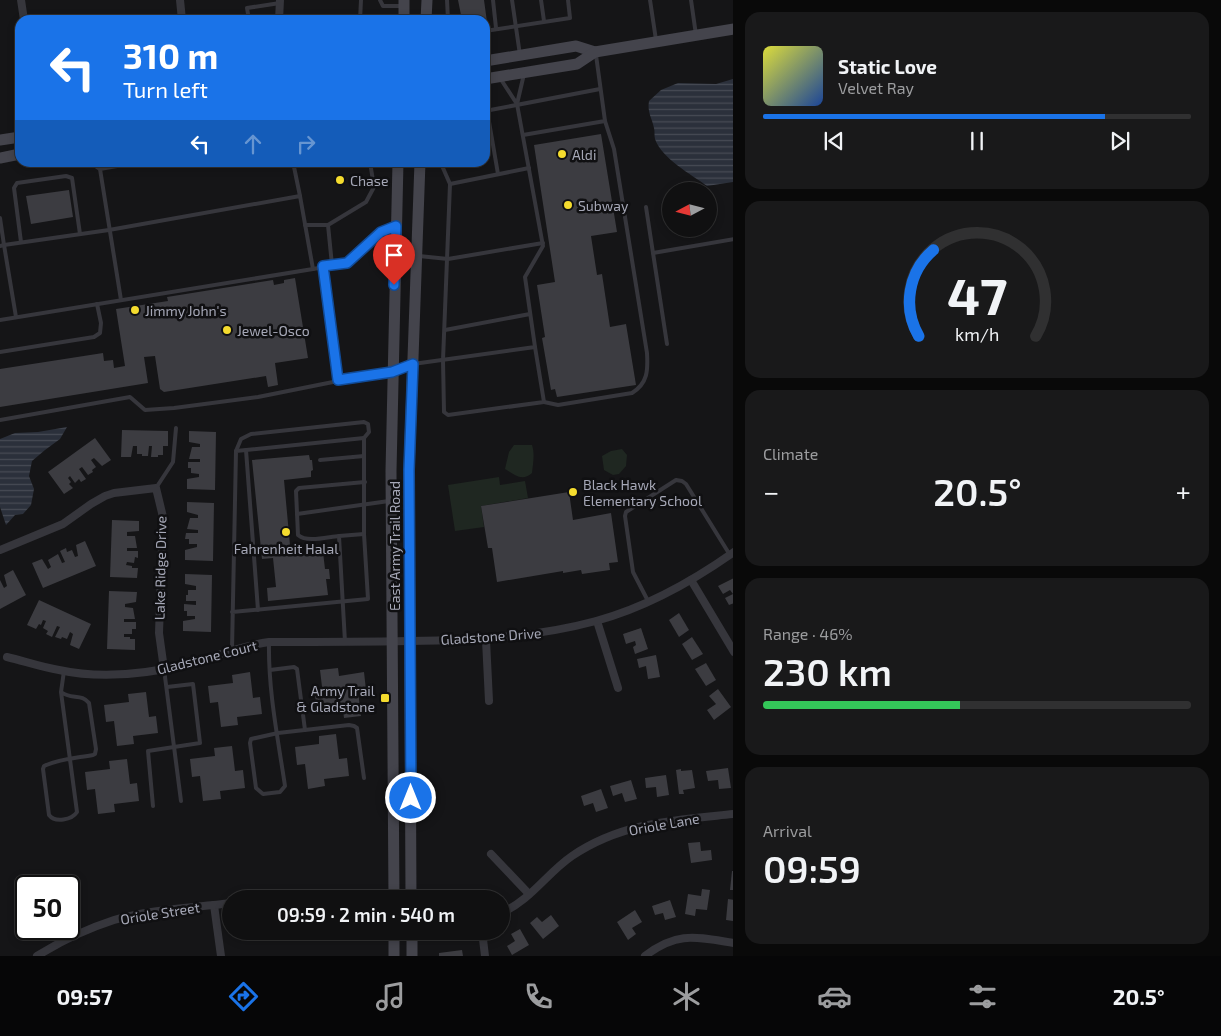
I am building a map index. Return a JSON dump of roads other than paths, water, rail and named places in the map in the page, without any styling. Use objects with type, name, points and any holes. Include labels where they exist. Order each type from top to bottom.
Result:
[{"type":"main road","points":[[426,15],[427,0]]},
{"type":"main road","points":[[490,78],[577,64],[595,52],[733,29]]},
{"type":"main road","points":[[490,60],[576,46],[595,52]]},
{"type":"main road","points":[[0,140],[15,138]]},
{"type":"main road","points":[[0,158],[15,155]]},
{"type":"main road","name":"East Army Trail Road","points":[[394,890],[391,501],[392,372],[398,167]]},
{"type":"main road","name":"East Army Trail Road","points":[[411,890],[409,470],[420,167]]},
{"type":"main road","points":[[394,940],[394,956]]},
{"type":"main road","points":[[412,940],[412,956]]},
{"type":"street","points":[[21,0],[23,15]]},
{"type":"street","points":[[180,0],[182,15]]},
{"type":"street","points":[[279,15],[280,1]]},
{"type":"street","points":[[0,550],[63,524],[105,496],[119,492],[140,492],[156,488]]},
{"type":"street","name":"Lake Ridge Drive","points":[[156,488],[163,518],[159,633],[164,669]]},
{"type":"street","name":"Gladstone Drive","points":[[410,641],[486,640],[544,633],[597,621],[648,601],[691,580],[732,553]]},
{"type":"street","points":[[691,580],[733,650]]},
{"type":"street","points":[[597,621],[618,688]]},
{"type":"street","points":[[486,640],[489,701]]},
{"type":"street","name":"Gladstone Court","points":[[7,657],[64,671],[110,674],[138,673],[188,664],[243,646],[269,642],[410,641]]},
{"type":"street","name":"Oriole Lane","points":[[510,909],[572,856],[610,836],[641,825],[733,814]]},
{"type":"street","points":[[492,854],[529,894]]},
{"type":"street","name":"Oriole Street","points":[[37,956],[77,934],[114,920],[161,911],[222,904]]},
{"type":"street","points":[[214,905],[220,956]]},
{"type":"street","points":[[645,956],[665,943],[686,937],[733,942]]},
{"type":"street","points":[[483,940],[485,956]]},
{"type":"lane","points":[[360,15],[362,0]]},
{"type":"lane","points":[[380,0],[383,6],[404,3]]},
{"type":"lane","points":[[447,0],[448,15]]},
{"type":"lane","points":[[493,0],[496,28]]},
{"type":"lane","points":[[512,0],[520,56]]},
{"type":"lane","points":[[541,0],[544,21]]},
{"type":"lane","points":[[490,30],[570,18],[568,0]]},
{"type":"lane","points":[[650,0],[656,42]]},
{"type":"lane","points":[[691,0],[696,35]]},
{"type":"lane","points":[[248,15],[247,8],[280,1]]},
{"type":"lane","points":[[445,167],[450,184],[443,360],[444,412],[448,415],[544,402],[558,405],[632,392],[641,388],[646,380],[647,353],[614,149],[605,121],[595,52]]},
{"type":"lane","points":[[517,104],[525,72]]},
{"type":"lane","points":[[499,76],[517,104],[543,243],[525,277],[544,402]]},
{"type":"lane","points":[[490,109],[600,89]]},
{"type":"lane","points":[[523,135],[605,121]]},
{"type":"lane","points":[[490,131],[498,174]]},
{"type":"lane","points":[[97,167],[100,169],[111,167]]},
{"type":"lane","points":[[294,167],[313,269]]},
{"type":"lane","points":[[306,225],[328,225],[366,202],[374,187],[372,167]]},
{"type":"lane","points":[[450,184],[529,168]]},
{"type":"lane","points":[[100,169],[121,300]]},
{"type":"lane","points":[[21,242],[14,188],[17,183],[66,176],[72,178],[80,234]]},
{"type":"lane","points":[[2,245],[109,230],[300,196]]},
{"type":"lane","points":[[646,207],[667,344]]},
{"type":"lane","points":[[0,218],[2,245],[16,318]]},
{"type":"lane","points":[[328,225],[332,265]]},
{"type":"lane","points":[[0,320],[347,263],[381,232],[396,226]]},
{"type":"lane","points":[[653,253],[733,239]]},
{"type":"lane","points":[[417,256],[448,259],[543,243]]},
{"type":"lane","points":[[323,266],[338,380]]},
{"type":"lane","points":[[0,352],[94,337],[100,333],[97,304]]},
{"type":"lane","points":[[445,330],[530,314]]},
{"type":"lane","points":[[0,420],[130,397],[145,410],[258,397],[338,380],[392,372],[413,364],[535,347]]},
{"type":"lane","points":[[232,612],[368,599],[364,534],[364,438],[368,432],[368,424],[364,422],[251,434],[240,439],[236,451],[232,612],[232,650]]},
{"type":"lane","points":[[156,488],[173,462],[176,428]]},
{"type":"lane","points":[[236,451],[364,438]]},
{"type":"lane","points":[[246,450],[258,610]]},
{"type":"lane","points":[[320,460],[364,456]]},
{"type":"lane","points":[[648,601],[634,572],[625,516],[626,512],[676,480],[686,484],[732,553]]},
{"type":"lane","points":[[364,534],[306,539],[300,537],[298,534],[296,491],[299,488],[365,482]]},
{"type":"lane","points":[[297,514],[391,501]]},
{"type":"lane","points":[[339,536],[345,642]]},
{"type":"lane","points":[[269,642],[270,670],[278,733],[285,786],[280,792],[262,794],[256,788],[251,739],[254,737],[278,733],[305,730],[354,726],[357,728],[364,778]]},
{"type":"lane","points":[[270,670],[294,667],[297,669],[305,730]]},
{"type":"lane","points":[[164,669],[181,801]]},
{"type":"lane","points":[[61,692],[67,697],[83,698],[90,703],[96,749],[93,755],[70,760],[48,764],[44,766],[49,815],[51,819],[55,820],[72,817],[77,812],[70,760],[61,692],[64,671]]},
{"type":"lane","points":[[153,806],[148,751],[200,743],[193,684],[167,688]]},
{"type":"place","name":"Aldi","points":[[562,154]]},
{"type":"place","name":"Chase","points":[[340,180]]},
{"type":"place","name":"Subway","points":[[568,205]]},
{"type":"place","name":"Jimmy John's","points":[[135,310]]},
{"type":"place","name":"Jewel-Osco","points":[[227,330]]},
{"type":"place","name":"Black Hawk Elementary School","points":[[573,492]]},
{"type":"place","name":"Fahrenheit Halal","points":[[286,532]]},
{"type":"place","name":"Army Trail & Gladstone","points":[[385,698]]}]
